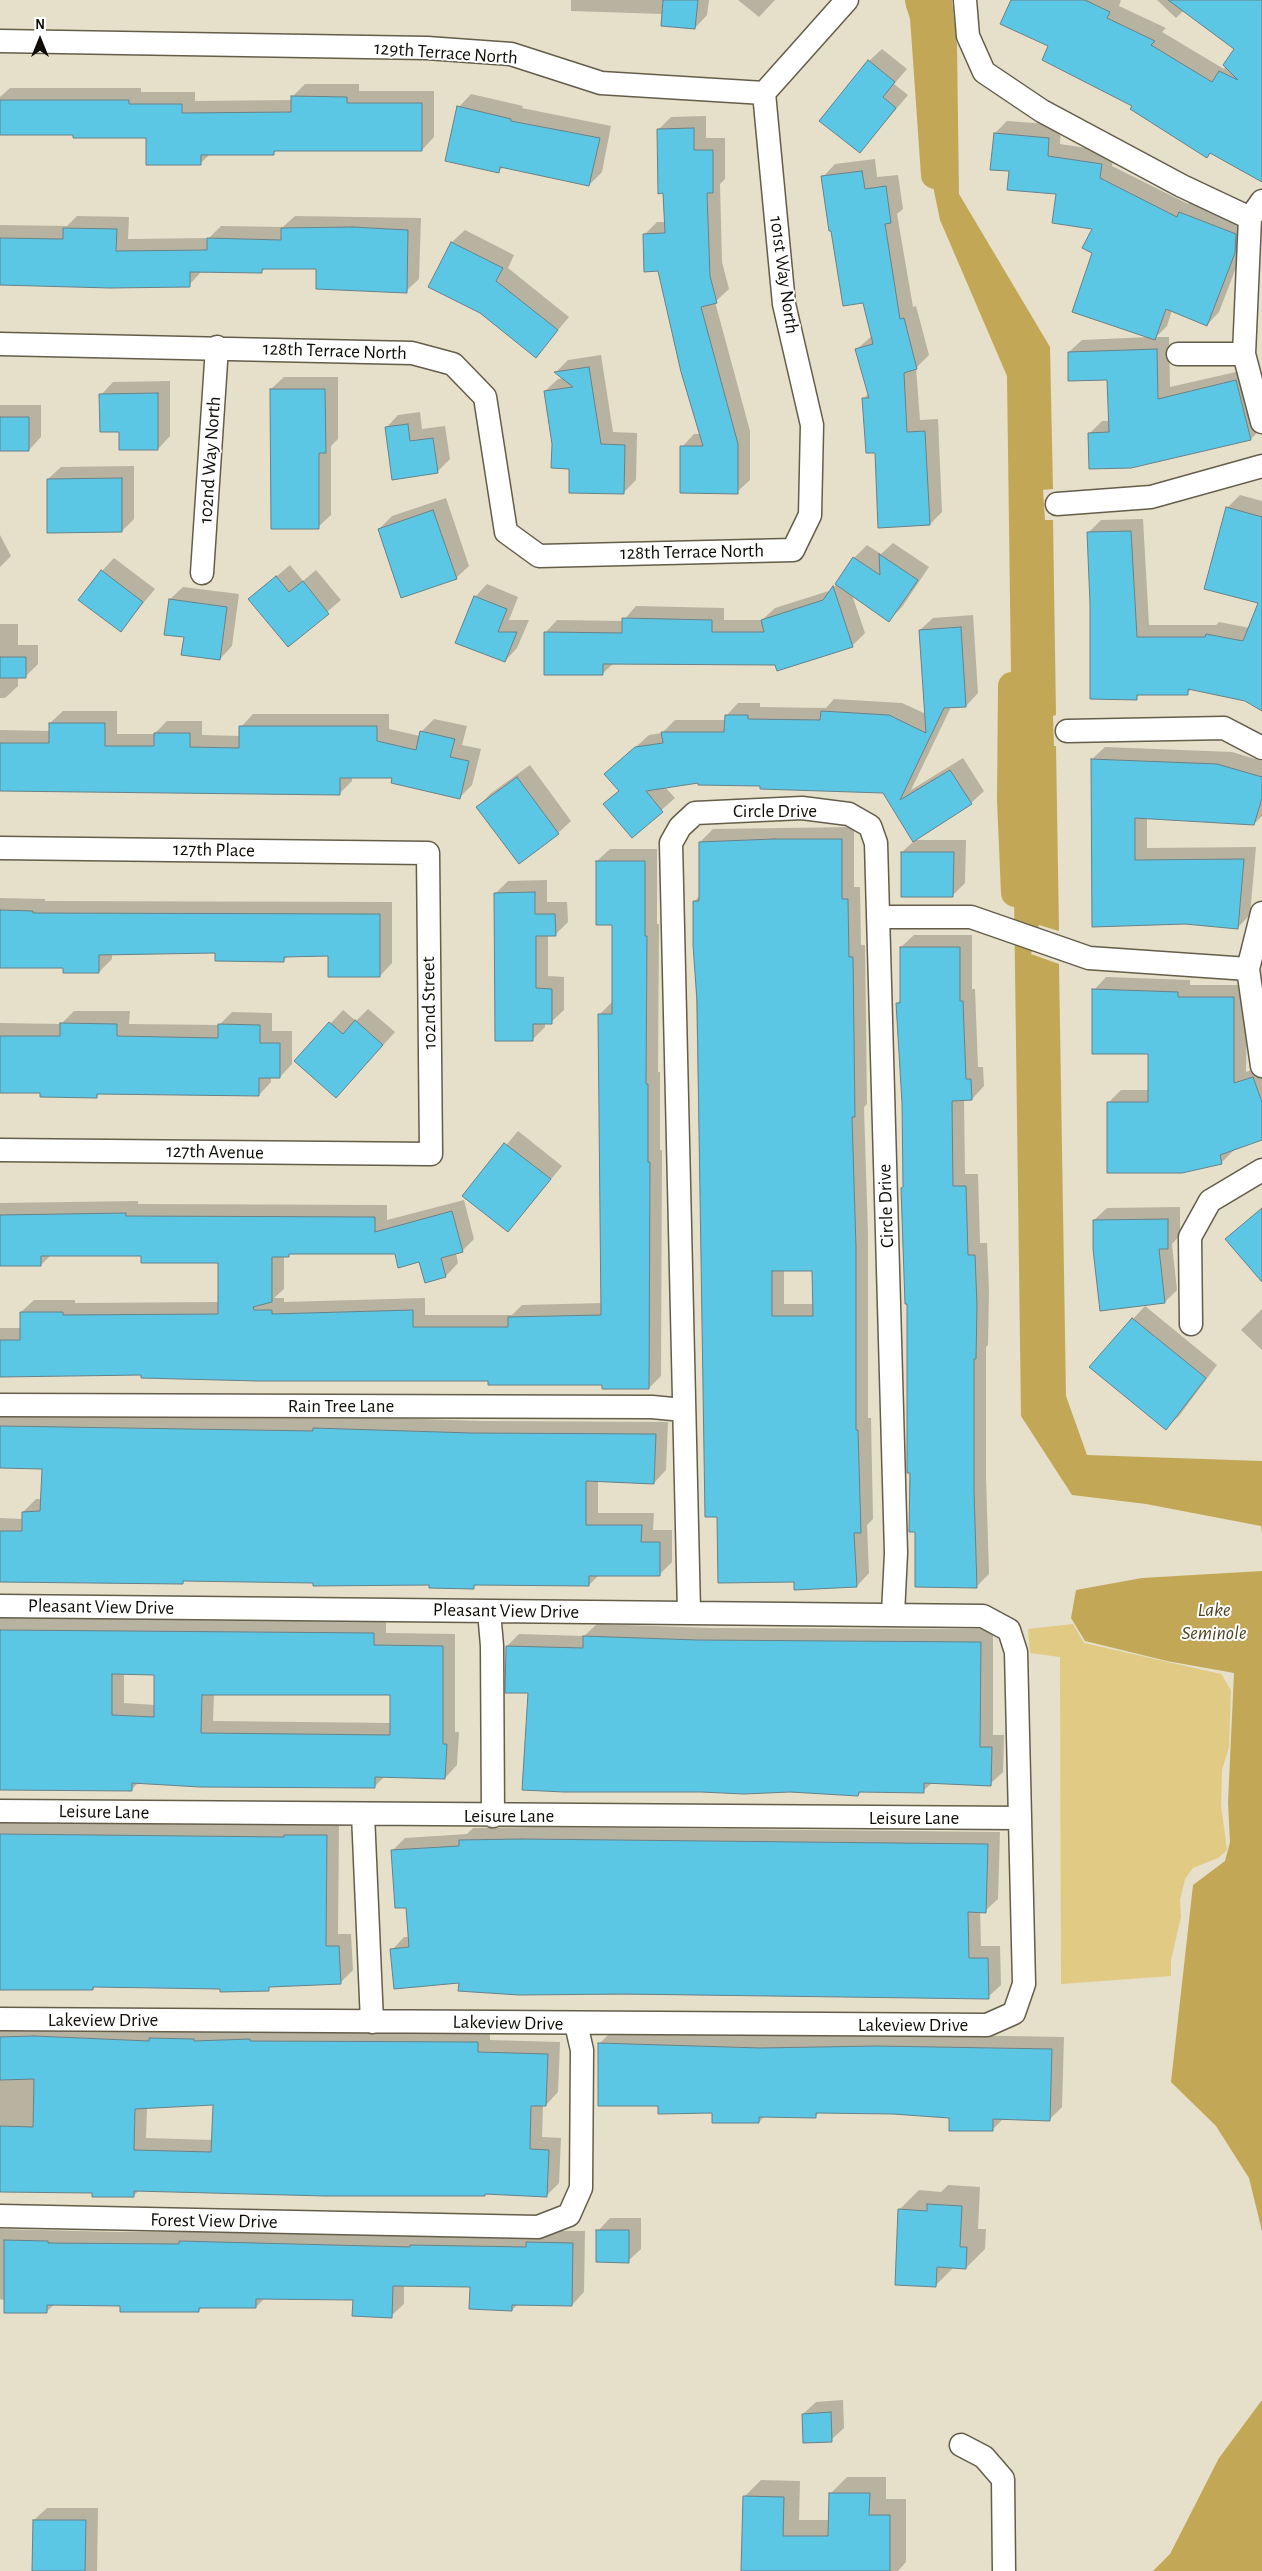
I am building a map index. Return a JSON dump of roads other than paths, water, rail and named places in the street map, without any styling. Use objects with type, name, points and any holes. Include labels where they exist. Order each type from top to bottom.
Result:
[{"type":"street","points":[[764,93],[847,0]]},
{"type":"street","points":[[965,0],[968,36],[984,72],[1042,111],[1182,186],[1256,209],[1244,354],[1262,422]]},
{"type":"street","name":"129th Terrace North","points":[[0,41],[427,48],[511,54],[601,83],[764,93]]},
{"type":"street","name":"101st Way North","points":[[764,93],[784,304],[812,425],[810,515]]},
{"type":"street","name":"128th Terrace North","points":[[0,344],[217,347],[412,353],[453,364],[485,397],[506,532],[539,556],[794,550],[810,515]]},
{"type":"street","name":"102nd Way North","points":[[202,573],[217,347]]},
{"type":"street","points":[[1178,354],[1244,354]]},
{"type":"street","points":[[1058,504],[1152,497],[1262,466]]},
{"type":"street","points":[[1067,731],[1224,728],[1262,748]]},
{"type":"street","name":"Circle Drive","points":[[689,1612],[671,843],[680,827],[695,813],[802,808],[849,814],[870,826],[876,843],[896,1553],[893,1614]]},
{"type":"street","name":"127th Place","points":[[0,848],[428,852]]},
{"type":"street","name":"102nd Street","points":[[428,852],[431,1154]]},
{"type":"street","points":[[1262,912],[1248,969],[1262,1066]]},
{"type":"street","points":[[878,917],[971,917],[1089,958],[1248,969]]},
{"type":"street","name":"127th Avenue","points":[[0,1150],[431,1154]]},
{"type":"street","points":[[1191,1324],[1190,1237],[1210,1201],[1262,1170]]},
{"type":"street","name":"Rain Tree Lane","points":[[0,1405],[642,1407],[683,1410]]},
{"type":"street","name":"Pleasant View Drive","points":[[0,1606],[983,1616],[1009,1630],[1016,1652],[1019,1818]]},
{"type":"street","points":[[489,1611],[492,1646],[493,1816]]},
{"type":"street","name":"Leisure Lane","points":[[0,1811],[493,1816],[1019,1818]]},
{"type":"street","points":[[363,1814],[372,2022]]},
{"type":"street","name":"Lakeview Drive","points":[[0,2019],[987,2025],[1014,2013],[1024,1984],[1019,1818]]},
{"type":"street","name":"Forest View Drive","points":[[0,2216],[538,2227],[569,2215],[581,2188],[582,2050],[576,2024]]},
{"type":"street","points":[[961,2445],[984,2457],[1003,2479],[1005,2509],[1004,2571]]},
{"type":"water","points":[[907,0],[952,0],[957,45],[959,194],[1050,347],[1053,489],[1043,490],[1045,520],[1053,520],[1056,715],[1053,716],[1054,746],[1056,746],[1059,931],[1039,925],[1031,954],[1059,964],[1066,1396],[1087,1455],[1262,1461],[1262,1533],[1261,1526],[1146,1504],[1072,1495],[1021,1416],[1007,376],[940,220],[933,186],[930,43],[926,32],[911,20],[906,6]]},
{"type":"water","name":"Lake Seminole","points":[[1262,1571],[1262,2231],[1249,2178],[1216,2126],[1171,2082],[1193,1885],[1225,1861],[1230,1842],[1228,1803],[1234,1673],[1167,1661],[1085,1641],[1071,1618],[1076,1590],[1142,1578]]},
{"type":"water","points":[[1262,2400],[1262,2571],[1153,2571],[1170,2554],[1219,2458]]},
{"type":"waterway","points":[[919,0],[924,17],[935,175]]},
{"type":"waterway","points":[[1012,686],[1011,800],[1015,893]]}]
